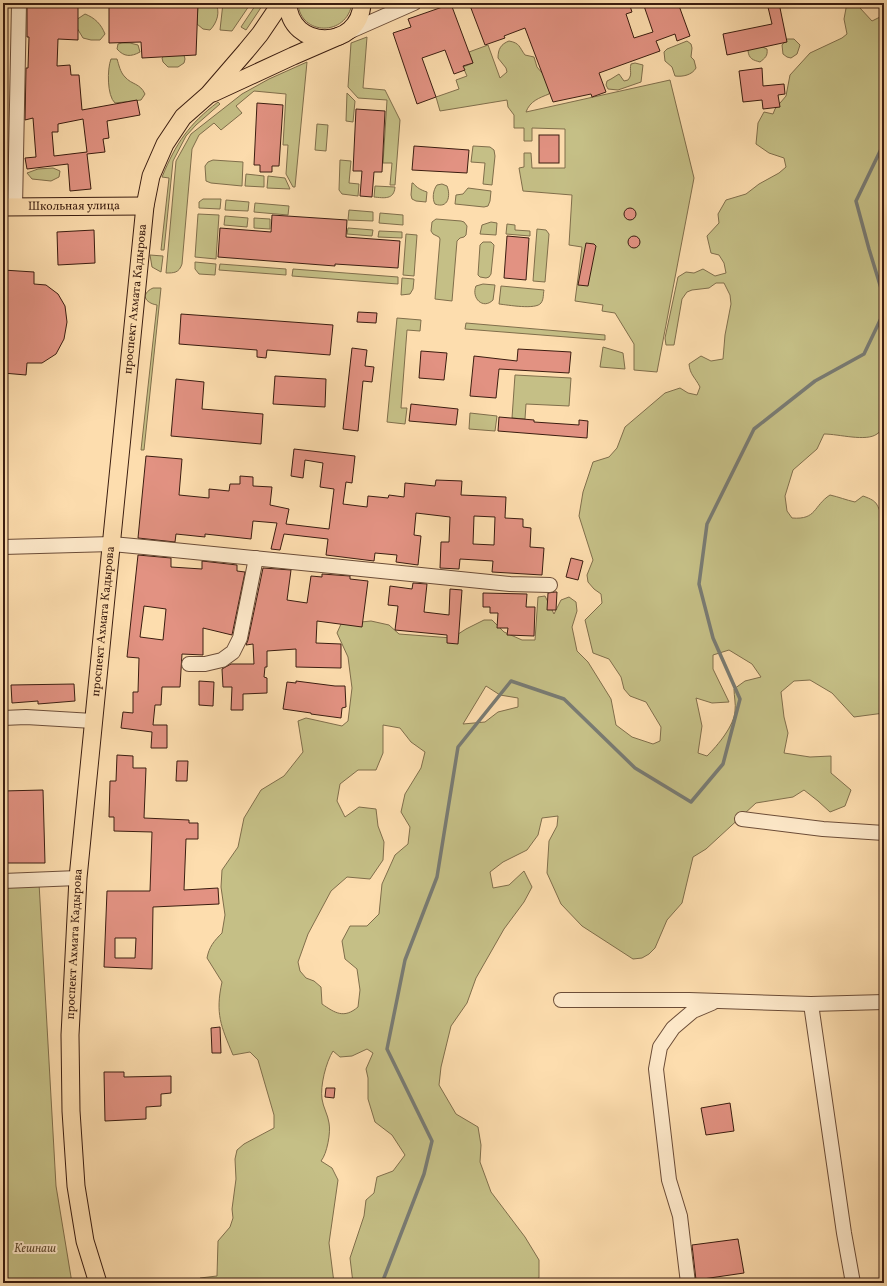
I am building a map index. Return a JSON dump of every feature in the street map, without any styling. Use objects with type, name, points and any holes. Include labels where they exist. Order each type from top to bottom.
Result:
[{"type":"main road","name":"проспект Ахмата Кадырова","points":[[98,1283],[85,1241],[77,1194],[71,1111],[70,1034],[78,878],[145,206],[151,176],[165,144],[183,117],[208,95],[260,34],[281,3]]},
{"type":"main road","points":[[288,3],[291,17],[296,26],[304,33],[323,39],[340,36]]},
{"type":"main road","points":[[208,95],[340,36],[355,24],[359,16],[362,3]]},
{"type":"main road","name":"Школьная улица","points":[[9,207],[145,206]]},
{"type":"street","points":[[9,207],[19,3]]},
{"type":"street","points":[[340,36],[414,3]]},
{"type":"street","points":[[3,547],[112,544],[510,584],[550,585]]},
{"type":"street","points":[[189,664],[206,664],[222,660],[233,652],[240,638],[256,558]]},
{"type":"street","points":[[3,718],[26,717],[93,721]]},
{"type":"street","points":[[742,818],[823,829],[884,833]]},
{"type":"street","points":[[3,881],[78,878]]},
{"type":"street","points":[[561,1000],[717,1001],[811,1004],[884,1002]]},
{"type":"street","points":[[688,1283],[680,1216],[669,1180],[656,1069],[660,1047],[673,1028],[693,1011],[717,1001]]},
{"type":"street","points":[[811,1004],[844,1233],[853,1283]]},
{"type":"green space","points":[[198,3],[215,3],[217,6],[218,13],[215,24],[210,30],[203,29],[197,24]]},
{"type":"green space","points":[[223,3],[251,3],[232,31],[220,30]]},
{"type":"green space","points":[[257,3],[264,3],[246,30],[241,27]]},
{"type":"green space","points":[[298,3],[352,3],[348,14],[342,22],[333,27],[324,28],[307,22],[301,14]]},
{"type":"green space","points":[[847,3],[861,3],[860,8],[872,21],[884,15],[884,427],[877,434],[859,438],[824,434],[817,449],[793,470],[785,496],[787,511],[792,518],[800,518],[811,515],[830,495],[855,502],[863,496],[868,498],[875,502],[884,518],[884,713],[854,717],[832,693],[810,680],[794,681],[781,692],[784,717],[788,733],[784,753],[810,757],[831,756],[831,773],[851,790],[845,806],[830,812],[804,790],[793,797],[756,803],[706,849],[693,857],[682,903],[667,920],[655,948],[642,958],[633,959],[582,926],[561,904],[547,873],[549,841],[557,826],[558,816],[542,818],[538,835],[527,850],[503,862],[490,872],[493,888],[509,885],[524,871],[532,887],[524,902],[504,929],[476,978],[467,1003],[451,1026],[441,1067],[439,1085],[456,1114],[478,1127],[481,1145],[480,1162],[491,1192],[525,1237],[539,1260],[539,1277],[537,1283],[353,1283],[350,1258],[364,1216],[366,1200],[374,1193],[377,1177],[393,1171],[405,1155],[392,1135],[375,1122],[368,1099],[368,1078],[366,1069],[373,1053],[367,1049],[352,1056],[340,1057],[333,1051],[328,1061],[323,1081],[322,1099],[328,1120],[329,1132],[327,1148],[321,1161],[332,1168],[338,1180],[329,1243],[334,1283],[195,1283],[200,1278],[217,1276],[218,1241],[230,1227],[233,1218],[232,1209],[236,1179],[235,1159],[237,1150],[244,1144],[274,1128],[274,1115],[258,1060],[250,1052],[233,1055],[225,1036],[219,1012],[222,982],[207,958],[212,944],[222,933],[225,915],[221,887],[222,870],[238,847],[244,818],[261,790],[284,776],[303,752],[298,721],[306,718],[342,726],[348,721],[352,688],[348,657],[337,633],[341,624],[371,621],[389,625],[399,634],[452,638],[484,620],[492,620],[504,632],[522,640],[535,640],[538,597],[545,596],[554,614],[561,600],[569,597],[576,602],[577,611],[572,627],[577,651],[588,662],[611,699],[616,725],[632,737],[653,744],[660,741],[661,727],[646,702],[630,696],[624,689],[621,677],[609,659],[593,653],[585,620],[602,603],[601,594],[588,582],[587,575],[593,560],[579,516],[583,492],[593,462],[609,457],[617,448],[625,427],[665,393],[680,388],[688,393],[697,395],[700,387],[689,364],[701,356],[711,361],[723,359],[725,335],[731,304],[730,295],[724,283],[716,283],[709,288],[687,292],[682,299],[674,345],[666,345],[665,338],[678,277],[686,272],[694,273],[703,269],[715,276],[726,273],[724,263],[719,255],[711,253],[707,236],[719,223],[718,214],[726,200],[746,194],[786,167],[784,158],[769,153],[756,144],[758,123],[764,112],[773,114],[775,109],[786,96],[790,75],[810,53],[842,38],[847,34],[844,19]],"holes":[[[729,650],[752,664],[761,677],[745,681],[734,689],[735,708],[732,723],[720,741],[707,756],[698,753],[702,726],[696,698],[712,703],[729,702],[713,669],[713,655]],[[486,686],[500,695],[518,698],[518,707],[498,712],[485,722],[463,724]],[[383,725],[400,728],[411,742],[425,752],[421,768],[405,794],[401,812],[410,827],[408,844],[395,855],[382,884],[379,914],[367,926],[350,926],[342,941],[345,959],[357,969],[360,990],[358,1007],[353,1011],[344,1014],[335,1012],[322,1004],[321,987],[314,981],[306,978],[300,971],[298,962],[308,934],[331,891],[347,877],[370,879],[383,860],[384,842],[378,826],[376,809],[359,807],[345,817],[337,801],[340,784],[358,770],[376,770],[383,753]]]},
{"type":"green space","points":[[85,14],[95,19],[102,27],[105,34],[100,40],[83,38],[77,28],[76,20]]},
{"type":"green space","points":[[367,37],[363,88],[385,90],[400,120],[395,185],[390,185],[392,163],[383,163],[387,100],[358,98],[348,87],[351,43]]},
{"type":"green space","points":[[787,39],[794,39],[800,45],[797,54],[791,58],[783,54],[782,45]]},
{"type":"green space","points":[[509,41],[517,44],[525,55],[534,57],[537,67],[553,86],[549,94],[532,103],[526,112],[670,80],[694,178],[657,372],[634,370],[634,344],[615,313],[602,311],[603,305],[575,301],[582,247],[569,245],[572,195],[523,191],[519,168],[524,167],[524,153],[531,153],[532,168],[565,168],[565,129],[532,128],[532,141],[524,141],[524,128],[514,128],[514,115],[508,107],[507,100],[440,111],[436,97],[459,89],[456,80],[467,76],[463,67],[473,63],[469,52],[488,45],[500,78],[507,72],[506,68],[498,58],[500,47]]},
{"type":"green space","points":[[687,41],[691,44],[691,57],[694,60],[696,68],[687,75],[675,76],[672,67],[665,61],[664,52],[667,49]]},
{"type":"green space","points":[[118,44],[138,45],[140,52],[134,55],[122,54],[117,49]]},
{"type":"green space","points":[[760,46],[767,49],[767,53],[766,57],[760,62],[752,59],[749,56],[748,51],[751,48]]},
{"type":"green space","points":[[166,53],[184,55],[184,63],[178,67],[168,67],[163,62],[162,58]]},
{"type":"green space","points":[[111,59],[117,59],[123,75],[143,90],[145,94],[141,100],[115,103],[112,100],[108,82]]},
{"type":"green space","points":[[307,62],[295,187],[293,187],[286,174],[288,145],[283,145],[286,94],[254,91],[236,106],[242,113],[221,130],[214,123],[199,135],[192,149],[182,264],[176,272],[166,273],[176,161],[191,134],[242,94],[269,79]]},
{"type":"green space","points":[[635,63],[643,65],[641,82],[618,90],[608,89],[606,85],[607,81],[619,74],[624,81],[628,80],[630,76],[631,64]]},
{"type":"green space","points":[[347,93],[355,101],[353,122],[346,121]]},
{"type":"green space","points":[[218,102],[220,104],[186,136],[173,161],[164,250],[161,250],[169,178],[162,177],[184,135],[199,118]]},
{"type":"green space","points":[[317,124],[328,125],[326,151],[315,150]]},
{"type":"green space","points":[[473,146],[490,147],[494,150],[495,156],[492,185],[483,184],[485,163],[471,162]]},
{"type":"green space","points":[[213,160],[243,162],[242,186],[211,183],[206,181],[205,166],[208,162]]},
{"type":"green space","points":[[340,160],[351,161],[349,183],[359,184],[358,196],[342,194],[339,190]]},
{"type":"green space","points":[[53,168],[60,171],[59,177],[51,181],[32,179],[27,173],[38,169]]},
{"type":"green space","points":[[246,174],[264,176],[264,187],[245,186]]},
{"type":"green space","points":[[268,176],[285,178],[290,189],[267,188]]},
{"type":"green space","points":[[412,183],[419,189],[427,192],[426,202],[412,199]]},
{"type":"green space","points":[[442,184],[447,186],[449,194],[446,203],[439,205],[435,204],[433,194],[437,185]]},
{"type":"green space","points":[[375,186],[395,187],[391,196],[381,198],[374,197]]},
{"type":"green space","points":[[468,188],[491,191],[488,206],[484,207],[455,204],[456,195],[463,194]]},
{"type":"green space","points":[[203,199],[221,199],[220,209],[199,208],[199,202]]},
{"type":"green space","points":[[226,200],[249,202],[248,211],[225,210]]},
{"type":"green space","points":[[255,203],[289,206],[288,215],[254,212]]},
{"type":"green space","points":[[349,210],[373,212],[373,221],[348,220]]},
{"type":"green space","points":[[380,213],[403,215],[403,225],[379,223]]},
{"type":"green space","points":[[198,214],[219,215],[216,259],[195,257]]},
{"type":"green space","points":[[225,216],[248,218],[247,227],[224,225]]},
{"type":"green space","points":[[254,218],[270,219],[270,229],[254,228]]},
{"type":"green space","points":[[436,219],[461,221],[467,226],[466,235],[457,241],[452,301],[435,299],[440,239],[431,231],[432,222]]},
{"type":"green space","points":[[491,222],[497,223],[496,235],[480,234],[482,225]]},
{"type":"green space","points":[[507,224],[515,225],[515,230],[530,231],[530,236],[506,234]]},
{"type":"green space","points":[[348,228],[373,230],[372,236],[347,234]]},
{"type":"green space","points":[[537,229],[546,230],[549,234],[545,282],[533,281]]},
{"type":"green space","points":[[379,231],[402,232],[402,238],[378,237]]},
{"type":"green space","points":[[406,234],[417,235],[414,276],[403,275]]},
{"type":"green space","points":[[483,242],[491,242],[494,245],[491,274],[486,278],[478,275],[480,245]]},
{"type":"green space","points":[[150,255],[163,256],[161,272],[152,267]]},
{"type":"green space","points":[[195,262],[216,264],[215,275],[199,274],[195,269]]},
{"type":"green space","points":[[220,264],[286,269],[286,275],[219,270]]},
{"type":"green space","points":[[293,269],[398,277],[398,284],[292,276]]},
{"type":"green space","points":[[402,278],[414,279],[413,289],[410,294],[401,295]]},
{"type":"green space","points":[[483,284],[495,285],[493,300],[485,304],[479,301],[475,295],[476,286]]},
{"type":"green space","points":[[501,286],[544,290],[543,300],[538,305],[534,306],[499,304]]},
{"type":"green space","points":[[153,288],[161,288],[144,450],[141,450],[157,305],[149,302],[145,295]]},
{"type":"green space","points":[[397,318],[421,320],[420,331],[407,330],[401,408],[407,408],[405,424],[387,422]]},
{"type":"green space","points":[[466,323],[605,335],[605,340],[465,329]]},
{"type":"green space","points":[[603,347],[623,353],[625,369],[600,367]]},
{"type":"green space","points":[[515,375],[571,378],[569,406],[526,404],[525,419],[512,418]]},
{"type":"green space","points":[[470,413],[497,416],[495,431],[469,429]]},
{"type":"green space","name":"Кешнаш","points":[[39,883],[56,1186],[72,1283],[3,1283],[3,884]]},
{"type":"building","points":[[27,3],[78,3],[78,40],[58,39],[57,66],[70,65],[71,75],[79,75],[82,110],[137,100],[140,115],[107,121],[109,138],[103,139],[105,152],[87,154],[91,189],[70,191],[68,164],[27,169],[25,158],[36,157],[33,118],[25,120],[26,68],[28,68],[29,37],[27,37]],"holes":[[[83,119],[87,152],[54,156],[52,132],[58,132],[58,124]]]},
{"type":"building","points":[[112,3],[198,3],[196,55],[142,58],[141,42],[109,43],[109,4],[111,5]]},
{"type":"building","points":[[469,3],[629,3],[632,12],[626,14],[634,38],[653,32],[644,6],[652,3],[678,3],[690,36],[677,41],[675,34],[656,41],[660,51],[599,73],[606,92],[592,97],[591,94],[553,102],[525,28],[504,36],[505,38],[485,45]]},
{"type":"building","points":[[767,3],[779,3],[787,42],[727,55],[723,34],[772,24]]},
{"type":"building","points":[[451,4],[473,63],[463,66],[465,70],[454,74],[445,50],[422,58],[436,97],[417,104],[393,33],[411,27],[408,19]]},
{"type":"building","points":[[762,68],[763,86],[784,84],[785,94],[778,95],[780,107],[763,109],[762,100],[743,102],[739,71]]},
{"type":"building","points":[[257,103],[283,105],[279,166],[272,166],[272,172],[260,172],[260,165],[254,165]]},
{"type":"building","points":[[356,109],[385,111],[382,172],[374,172],[372,197],[360,196],[362,171],[353,171]]},
{"type":"building","points":[[539,135],[559,135],[559,163],[539,163]]},
{"type":"building","points":[[414,146],[469,150],[467,173],[412,170]]},
{"type":"building","points":[[630,208],[634,210],[636,214],[634,218],[630,220],[626,218],[624,214],[626,210]]},
{"type":"building","points":[[272,215],[347,220],[346,237],[400,241],[398,268],[335,264],[335,266],[218,257],[220,228],[271,232]]},
{"type":"building","points":[[94,230],[95,263],[58,265],[57,232]]},
{"type":"building","points":[[507,236],[529,238],[526,280],[504,278]]},
{"type":"building","points":[[634,236],[638,238],[640,242],[638,246],[634,248],[630,246],[628,242],[630,238]]},
{"type":"building","points":[[586,243],[594,244],[596,246],[588,286],[578,285]]},
{"type":"building","points":[[3,270],[34,272],[34,284],[46,285],[58,294],[65,306],[67,322],[64,339],[56,354],[42,363],[27,363],[26,375],[3,373]]},
{"type":"building","points":[[358,312],[377,313],[376,323],[357,322]]},
{"type":"building","points":[[181,314],[333,325],[330,355],[267,350],[266,358],[257,357],[257,350],[179,344]]},
{"type":"building","points":[[352,348],[367,350],[365,366],[374,367],[372,382],[363,381],[358,431],[343,429]]},
{"type":"building","points":[[518,349],[571,352],[569,373],[499,369],[496,398],[470,396],[474,356],[517,361]]},
{"type":"building","points":[[421,351],[447,353],[444,380],[419,378]]},
{"type":"building","points":[[275,376],[326,379],[325,407],[273,404]]},
{"type":"building","points":[[176,379],[204,382],[202,409],[263,414],[261,444],[171,436]]},
{"type":"building","points":[[411,404],[458,409],[456,425],[409,421]]},
{"type":"building","points":[[499,417],[534,420],[534,422],[579,425],[579,420],[588,421],[587,438],[498,431]]},
{"type":"building","points":[[294,449],[355,456],[352,483],[346,482],[343,504],[367,507],[368,496],[388,498],[389,495],[404,497],[405,483],[435,486],[436,480],[462,481],[461,495],[506,497],[505,518],[523,519],[523,527],[531,528],[530,547],[544,548],[542,575],[492,572],[493,561],[460,559],[459,569],[440,568],[441,542],[449,542],[450,517],[416,513],[414,535],[421,536],[418,565],[396,562],[397,555],[375,553],[374,561],[326,555],[328,539],[284,534],[280,550],[271,549],[277,523],[253,521],[251,539],[205,534],[205,537],[176,534],[175,542],[138,538],[146,456],[182,459],[179,495],[209,498],[209,489],[229,491],[230,484],[240,484],[240,476],[253,477],[253,486],[272,487],[270,505],[289,509],[286,524],[329,529],[334,489],[320,487],[323,463],[305,460],[303,478],[291,476]],"holes":[[[474,516],[495,517],[494,545],[473,544]]]},
{"type":"building","points":[[138,555],[171,558],[171,567],[202,569],[202,561],[237,565],[237,571],[245,572],[232,635],[203,628],[203,655],[182,654],[180,687],[162,687],[161,705],[155,705],[153,725],[167,725],[167,748],[151,748],[152,732],[121,728],[123,712],[133,713],[133,692],[138,692],[139,658],[127,657]],"holes":[[[144,606],[166,609],[163,640],[140,637]]]},
{"type":"building","points":[[571,558],[583,561],[578,580],[566,577]]},
{"type":"building","points":[[263,568],[291,570],[287,600],[307,603],[311,576],[322,577],[322,574],[350,576],[350,579],[368,581],[362,627],[317,621],[316,643],[341,644],[341,668],[296,667],[296,649],[267,651],[267,667],[265,667],[264,677],[267,678],[267,693],[243,694],[243,710],[231,710],[232,687],[223,687],[222,669],[231,664],[254,664],[253,644],[246,645]]},
{"type":"building","points":[[413,583],[427,584],[424,612],[449,615],[450,589],[462,590],[458,644],[447,643],[447,635],[395,630],[398,606],[388,605],[390,586],[412,589]]},
{"type":"building","points":[[557,592],[556,610],[547,610],[548,593]]},
{"type":"building","points":[[483,593],[527,594],[526,607],[535,607],[534,636],[507,635],[508,628],[497,628],[498,613],[490,613],[490,607],[483,607]]},
{"type":"building","points":[[199,681],[214,682],[213,706],[199,705]]},
{"type":"building","points":[[296,681],[345,686],[346,707],[342,708],[341,718],[283,709],[287,682],[296,683]]},
{"type":"building","points":[[74,684],[75,701],[38,704],[38,701],[12,703],[11,685]]},
{"type":"building","points":[[117,755],[133,756],[133,768],[146,768],[144,818],[189,820],[189,823],[198,823],[198,839],[186,839],[184,890],[218,888],[219,904],[153,907],[152,969],[104,967],[107,891],[150,891],[152,832],[114,831],[114,817],[109,817],[110,781],[116,781]],"holes":[[[115,938],[136,938],[135,958],[115,958]]]},
{"type":"building","points":[[177,761],[188,761],[187,781],[176,781]]},
{"type":"building","points":[[43,790],[45,863],[3,863],[3,791]]},
{"type":"building","points":[[220,1027],[221,1053],[212,1053],[211,1028]]},
{"type":"building","points":[[104,1072],[124,1072],[124,1077],[171,1076],[171,1093],[161,1094],[161,1106],[146,1107],[146,1119],[105,1121]]},
{"type":"building","points":[[326,1088],[335,1088],[334,1098],[325,1097]]},
{"type":"building","points":[[730,1103],[734,1131],[706,1135],[701,1108]]},
{"type":"building","points":[[738,1239],[744,1273],[696,1280],[692,1245]]},
{"type":"waterway","points":[[884,143],[856,201],[884,298]]},
{"type":"waterway","points":[[382,1283],[424,1174],[432,1141],[387,1049],[405,960],[437,877],[458,747],[511,681],[564,699],[635,768],[691,802],[723,764],[740,699],[713,638],[699,584],[707,524],[754,429],[815,381],[864,354],[884,312]]}]
